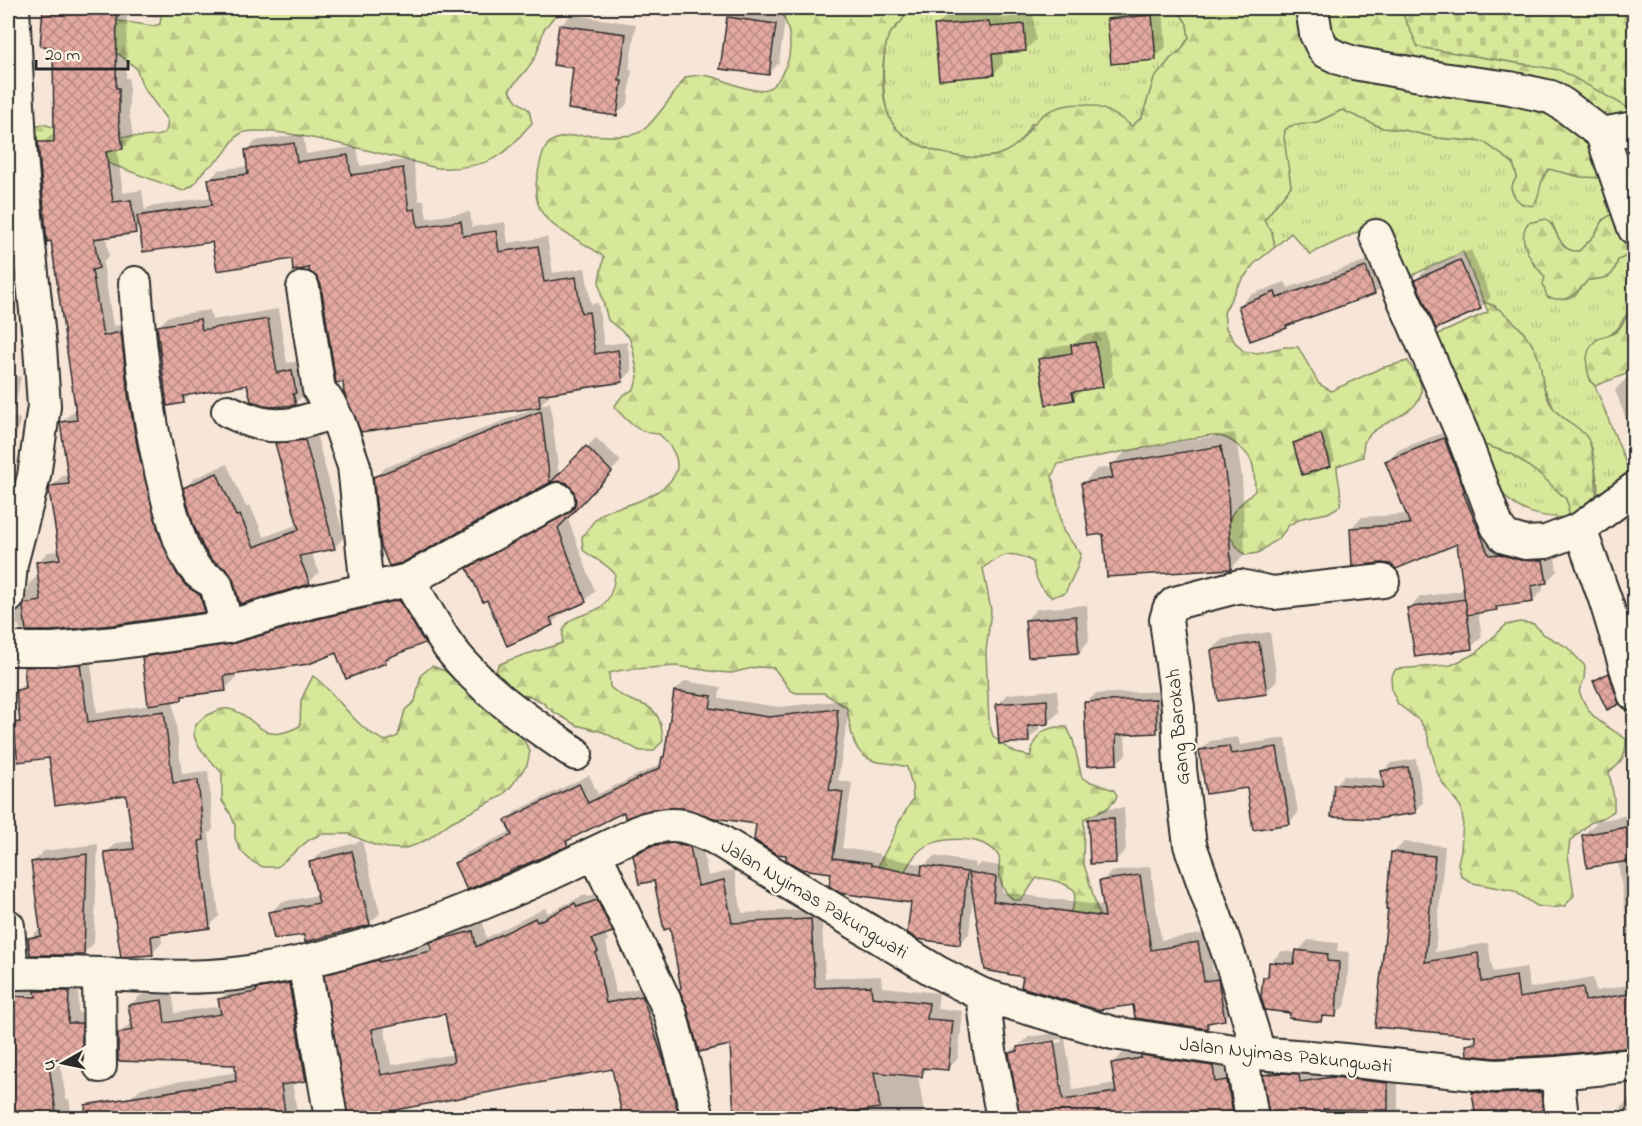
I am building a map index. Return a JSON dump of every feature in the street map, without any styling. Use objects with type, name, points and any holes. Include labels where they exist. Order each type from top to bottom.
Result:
[{"type":"street","points":[[8,597],[11,564],[34,476],[44,406],[21,153],[13,8]]},
{"type":"street","points":[[1312,8],[1320,44],[1325,51],[1339,58],[1410,74],[1510,88],[1551,97],[1564,105],[1602,134],[1635,228]]},
{"type":"street","points":[[1602,134],[1635,128]]},
{"type":"street","points":[[1376,236],[1462,433],[1497,526],[1505,537],[1525,543],[1546,542],[1580,529],[1635,489]]},
{"type":"street","points":[[135,283],[141,356],[157,461],[177,533],[197,572],[216,584],[227,627]]},
{"type":"street","points":[[303,288],[320,390],[346,439],[354,466],[367,588]]},
{"type":"street","points":[[228,411],[257,423],[281,426],[301,423],[333,411]]},
{"type":"street","points":[[8,649],[54,649],[84,646],[227,627],[312,602],[408,580],[558,499]]},
{"type":"street","points":[[1580,529],[1635,694]]},
{"type":"street","points":[[408,580],[448,646],[474,676],[499,700],[576,754]]},
{"type":"street","name":"Gang Barokah","points":[[1252,1119],[1250,1053],[1232,964],[1190,845],[1180,769],[1178,708],[1166,620],[1169,609],[1175,603],[1239,586],[1273,593],[1383,581]]},
{"type":"street","name":"Jalan Nyimas Pakungwati","points":[[10,974],[186,976],[233,974],[304,962],[377,943],[466,910],[645,829],[665,824],[688,826],[715,838],[937,972],[983,995],[1113,1034],[1250,1053],[1335,1059],[1495,1076],[1557,1073],[1635,1065]]},
{"type":"street","points":[[595,853],[670,1012],[698,1119]]},
{"type":"street","points":[[8,926],[10,974]]},
{"type":"street","points":[[304,962],[331,1119]]},
{"type":"street","points":[[99,974],[100,1066]]},
{"type":"street","points":[[983,995],[990,1051],[1004,1119]]},
{"type":"street","points":[[1557,1073],[1562,1119]]},
{"type":"green space","points":[[162,8],[573,8],[554,17],[544,29],[536,56],[509,90],[517,101],[529,110],[532,123],[502,154],[479,164],[437,168],[304,136],[254,131],[237,136],[223,155],[204,171],[194,185],[183,191],[70,149],[41,159],[35,147],[35,139],[36,127],[42,124],[89,134],[147,136],[164,133],[167,120],[143,87],[136,68],[120,55],[107,50],[113,20],[154,26],[160,24]]},
{"type":"green space","points":[[778,8],[907,8],[904,17],[890,34],[886,44],[883,92],[886,106],[890,119],[898,130],[925,147],[942,153],[976,158],[1005,152],[1021,140],[1045,113],[1069,105],[1094,106],[1118,116],[1132,126],[1142,117],[1154,79],[1189,38],[1187,24],[1177,8],[1303,8],[1308,37],[1547,105],[1594,139],[1608,178],[1581,177],[1549,169],[1543,178],[1534,205],[1530,206],[1523,204],[1514,196],[1511,188],[1517,176],[1513,163],[1484,142],[1438,138],[1383,128],[1342,110],[1317,122],[1290,126],[1285,130],[1284,138],[1291,186],[1264,220],[1272,232],[1275,247],[1254,264],[1237,287],[1224,313],[1226,328],[1243,351],[1258,353],[1285,347],[1298,347],[1319,384],[1331,391],[1381,368],[1408,361],[1421,386],[1420,396],[1415,404],[1408,411],[1369,435],[1364,443],[1363,457],[1337,466],[1341,495],[1340,506],[1328,513],[1302,518],[1289,525],[1280,537],[1258,553],[1245,555],[1230,536],[1228,528],[1232,514],[1255,491],[1253,465],[1248,455],[1231,441],[1211,435],[1058,464],[1052,476],[1063,531],[1081,554],[1065,593],[1051,597],[1038,582],[1033,562],[1019,555],[1007,555],[995,559],[983,568],[991,610],[986,652],[989,723],[993,736],[1016,753],[1030,756],[1042,732],[1052,728],[1067,727],[1073,740],[1082,778],[1114,790],[1117,796],[1107,808],[1084,819],[1083,861],[1105,935],[1065,922],[1074,903],[1075,891],[1062,883],[1037,878],[1023,898],[1014,900],[1004,890],[1001,882],[999,857],[991,848],[982,843],[959,839],[935,842],[925,846],[912,860],[896,887],[877,872],[899,822],[913,799],[907,767],[878,762],[862,755],[851,733],[847,708],[824,693],[796,693],[790,690],[774,668],[757,667],[731,673],[676,666],[609,673],[610,687],[620,695],[646,706],[657,716],[663,741],[653,751],[640,751],[603,732],[576,725],[530,696],[516,695],[494,678],[498,665],[562,643],[563,630],[569,622],[600,608],[612,590],[615,574],[583,550],[582,537],[600,515],[639,501],[662,488],[675,474],[677,465],[669,445],[659,434],[639,429],[614,407],[622,396],[634,389],[638,377],[633,349],[629,337],[608,320],[599,280],[604,257],[554,225],[544,216],[538,205],[536,191],[543,153],[549,143],[562,137],[627,136],[640,132],[648,126],[686,77],[710,76],[758,90],[774,85],[786,66],[790,50],[787,24]]},
{"type":"green space","points":[[907,8],[1177,8],[1187,24],[1189,37],[1181,50],[1171,58],[1154,79],[1142,117],[1131,127],[1108,111],[1031,124],[1018,144],[1003,153],[972,158],[955,156],[923,146],[899,131],[889,117],[884,91],[885,49],[890,34],[903,19]]},
{"type":"green space","points":[[1321,8],[1634,8],[1634,121],[1606,126],[1331,44]]},
{"type":"green space","points":[[1400,8],[1634,8],[1634,111],[1560,70],[1418,47]]},
{"type":"green space","points":[[1342,110],[1383,128],[1438,138],[1484,142],[1513,163],[1517,176],[1511,188],[1522,204],[1540,185],[1540,179],[1549,169],[1581,177],[1608,178],[1618,211],[1604,219],[1594,236],[1579,251],[1573,251],[1565,246],[1552,223],[1532,262],[1545,277],[1574,296],[1588,280],[1611,275],[1618,260],[1633,253],[1634,256],[1634,309],[1625,316],[1619,328],[1601,338],[1590,381],[1595,386],[1632,478],[1596,504],[1598,487],[1592,448],[1586,436],[1564,420],[1554,409],[1543,385],[1538,357],[1495,306],[1484,302],[1463,252],[1406,278],[1379,222],[1310,254],[1291,233],[1275,247],[1272,232],[1264,220],[1291,186],[1283,138],[1285,130],[1290,126],[1317,122]]},
{"type":"green space","points":[[1618,211],[1633,253],[1618,260],[1611,275],[1588,280],[1571,297],[1555,299],[1547,297],[1543,284],[1545,277],[1527,252],[1523,237],[1528,223],[1546,219],[1567,248],[1579,251],[1594,236],[1604,219]]},
{"type":"green space","points":[[1484,302],[1500,310],[1523,332],[1538,357],[1545,392],[1551,405],[1589,441],[1595,469],[1596,504],[1567,518],[1569,508],[1566,499],[1542,476],[1512,454],[1479,443],[1432,337],[1488,312]]},
{"type":"green space","points":[[1634,309],[1634,371],[1595,386],[1587,370],[1587,357],[1591,346],[1597,339],[1617,331]]},
{"type":"green space","points":[[1479,443],[1512,454],[1542,476],[1566,498],[1569,508],[1567,518],[1532,513],[1510,501],[1497,484]]},
{"type":"green space","points":[[1520,622],[1534,624],[1543,634],[1567,647],[1585,666],[1584,679],[1579,691],[1583,701],[1592,715],[1626,739],[1623,758],[1609,772],[1614,811],[1590,823],[1570,841],[1568,855],[1574,895],[1565,906],[1551,908],[1537,906],[1514,891],[1473,883],[1461,876],[1458,863],[1463,821],[1461,807],[1437,772],[1427,733],[1420,721],[1398,704],[1392,691],[1391,677],[1396,669],[1451,665],[1476,653],[1506,625]]},
{"type":"green space","points":[[432,666],[445,671],[520,734],[530,751],[527,765],[510,788],[500,797],[451,822],[428,839],[403,849],[374,845],[349,834],[321,834],[309,840],[277,867],[263,867],[251,861],[241,851],[235,838],[235,825],[222,801],[222,773],[203,752],[194,737],[194,729],[199,722],[215,711],[226,709],[239,712],[267,732],[286,732],[300,726],[301,700],[313,676],[356,720],[375,736],[386,741],[398,736],[405,710],[415,701],[421,675]]},
{"type":"building","points":[[43,8],[117,12],[116,88],[119,88],[119,123],[123,149],[106,152],[113,202],[131,200],[136,233],[94,239],[99,268],[92,270],[103,336],[121,332],[128,395],[138,450],[159,534],[177,574],[186,586],[200,595],[205,612],[113,625],[53,631],[26,631],[24,604],[41,601],[36,562],[60,559],[49,490],[50,486],[69,484],[60,422],[77,420],[51,241],[47,242],[38,142],[54,142],[53,47],[40,46]]},
{"type":"building","points":[[1152,15],[1156,60],[1111,64],[1107,19]]},
{"type":"building","points":[[727,17],[776,24],[769,75],[720,69]]},
{"type":"building","points":[[989,21],[990,27],[1024,24],[1026,51],[992,54],[994,75],[939,80],[934,25]]},
{"type":"building","points":[[559,25],[626,34],[619,81],[622,81],[617,116],[568,109],[573,68],[553,65]]},
{"type":"building","points":[[294,143],[297,162],[348,155],[351,175],[403,168],[409,210],[415,209],[418,227],[461,221],[463,236],[496,231],[499,252],[538,246],[544,282],[576,277],[581,313],[589,312],[595,354],[618,350],[623,382],[539,395],[540,407],[361,432],[344,393],[343,382],[336,383],[321,285],[309,268],[293,271],[292,259],[217,271],[212,242],[143,252],[137,216],[212,205],[208,179],[248,174],[245,150]]},
{"type":"building","points":[[1460,260],[1481,309],[1436,329],[1415,280]]},
{"type":"building","points":[[1366,267],[1375,294],[1250,341],[1238,306],[1275,292],[1277,298]]},
{"type":"building","points":[[200,319],[202,330],[268,319],[277,373],[292,370],[296,405],[271,407],[251,401],[247,385],[183,396],[184,403],[167,406],[157,326]]},
{"type":"building","points":[[1095,342],[1103,387],[1072,392],[1074,400],[1046,405],[1038,359],[1072,353],[1071,345]]},
{"type":"building","points":[[541,411],[550,483],[402,563],[389,566],[381,546],[373,477]]},
{"type":"building","points":[[1321,434],[1331,466],[1302,475],[1293,443]]},
{"type":"building","points":[[1444,438],[1489,555],[1499,554],[1520,560],[1543,560],[1547,583],[1531,586],[1533,602],[1496,607],[1497,610],[1467,615],[1457,544],[1396,569],[1390,564],[1382,563],[1352,566],[1350,528],[1410,524],[1385,461]]},
{"type":"building","points":[[305,440],[335,549],[299,556],[310,584],[240,604],[233,579],[227,570],[211,559],[203,547],[183,488],[217,473],[236,516],[240,515],[254,547],[299,530],[275,443]]},
{"type":"building","points":[[586,446],[612,472],[558,528],[586,602],[550,618],[553,625],[507,646],[487,600],[483,602],[467,568],[567,514],[574,508],[576,500],[573,490],[567,483],[559,481],[550,483]]},
{"type":"building","points":[[1221,446],[1228,492],[1231,569],[1107,577],[1103,534],[1089,536],[1081,483],[1113,478],[1110,464]]},
{"type":"building","points":[[1465,599],[1472,649],[1415,657],[1407,608]]},
{"type":"building","points":[[399,600],[425,643],[385,659],[386,663],[346,679],[336,653],[309,664],[224,676],[226,691],[182,696],[182,700],[148,705],[142,657],[231,644],[317,619]]},
{"type":"building","points":[[1076,616],[1079,653],[1028,657],[1025,620]]},
{"type":"building","points":[[1259,642],[1267,694],[1218,701],[1211,650]]},
{"type":"building","points":[[80,664],[88,722],[164,711],[173,783],[198,780],[204,840],[199,841],[210,928],[151,936],[153,955],[121,957],[104,852],[134,849],[126,795],[55,805],[49,758],[18,762],[13,723],[20,722],[16,690],[26,688],[24,667]]},
{"type":"building","points":[[1609,673],[1619,704],[1607,710],[1593,681]]},
{"type":"building","points":[[674,691],[712,696],[710,708],[769,717],[837,709],[838,727],[829,790],[843,792],[833,858],[871,863],[871,865],[921,875],[922,865],[967,872],[960,945],[917,939],[907,933],[911,903],[840,893],[829,886],[831,873],[801,869],[786,860],[786,855],[776,854],[754,840],[756,824],[714,818],[683,808],[653,809],[625,818],[624,812],[566,841],[568,846],[467,890],[454,863],[512,835],[505,820],[579,784],[588,803],[660,768],[662,757],[664,757]]},
{"type":"building","points":[[1156,699],[1157,733],[1116,735],[1117,764],[1087,766],[1084,702]]},
{"type":"building","points":[[1047,700],[1048,724],[1028,726],[1029,742],[999,744],[996,704]]},
{"type":"building","points":[[1229,746],[1231,754],[1277,747],[1290,824],[1253,830],[1247,788],[1206,794],[1199,750]]},
{"type":"building","points":[[1408,767],[1416,813],[1376,819],[1331,817],[1334,784],[1384,788],[1381,771]]},
{"type":"building","points":[[1114,818],[1116,863],[1090,864],[1088,819]]},
{"type":"building","points":[[1632,826],[1635,860],[1587,868],[1582,835]]},
{"type":"building","points":[[673,843],[690,847],[698,886],[724,880],[732,923],[811,919],[815,988],[871,986],[872,997],[929,1003],[927,1019],[953,1021],[948,1070],[923,1068],[922,1077],[874,1072],[880,1108],[837,1115],[837,1110],[734,1116],[730,1045],[699,1052],[687,1007],[679,989],[681,988],[670,928],[664,930],[654,881],[639,884],[633,855],[651,846]]},
{"type":"building","points":[[352,851],[370,925],[305,942],[304,935],[274,939],[268,912],[319,903],[309,862]]},
{"type":"building","points":[[1391,852],[1435,856],[1425,962],[1478,953],[1482,982],[1516,976],[1519,998],[1583,987],[1585,1001],[1635,993],[1635,1047],[1496,1058],[1467,1055],[1466,1045],[1476,1043],[1476,1036],[1375,1027],[1388,909],[1386,909]]},
{"type":"building","points":[[87,854],[84,955],[30,955],[28,938],[41,936],[31,862]]},
{"type":"building","points":[[969,872],[996,877],[993,901],[1105,917],[1099,881],[1140,875],[1151,950],[1198,942],[1204,981],[1218,979],[1225,1020],[1207,1023],[1208,1029],[1135,1018],[1133,1005],[1098,1010],[1021,987],[1023,977],[985,970]]},
{"type":"building","points":[[597,900],[613,932],[592,939],[598,951],[596,953],[606,1003],[642,996],[666,1067],[680,1119],[623,1119],[612,1069],[385,1112],[386,1119],[348,1119],[324,975],[378,960],[379,962],[432,951],[430,942],[473,931],[476,947],[535,918],[537,922],[575,903],[577,907]],"holes":[[[445,1014],[454,1062],[381,1075],[372,1029]]]},
{"type":"building","points":[[1296,950],[1328,954],[1327,961],[1339,962],[1336,1017],[1322,1016],[1321,1022],[1289,1018],[1290,1013],[1265,1010],[1261,997],[1263,977],[1268,977],[1269,962],[1294,964]]},
{"type":"building","points":[[289,983],[306,1081],[281,1085],[286,1119],[221,1119],[220,1112],[181,1119],[86,1119],[85,1105],[236,1081],[235,1065],[118,1061],[118,1033],[133,1030],[128,1005],[162,1000],[165,1023],[221,1014],[218,999]]},
{"type":"building","points":[[35,991],[69,991],[68,1023],[82,1023],[82,1060],[48,1059],[57,1119],[8,1119],[8,996],[36,997]]},
{"type":"building","points":[[1054,1041],[1063,1100],[1116,1092],[1111,1063],[1141,1058],[1141,1055],[1213,1066],[1215,1082],[1227,1080],[1234,1119],[1020,1119],[1009,1053],[1018,1051],[1017,1047]]},
{"type":"building","points":[[1299,1074],[1300,1082],[1332,1077],[1388,1083],[1388,1110],[1323,1109],[1325,1119],[1269,1119],[1263,1075]]},
{"type":"building","points":[[1472,1092],[1496,1094],[1541,1092],[1544,1119],[1476,1119]]}]
